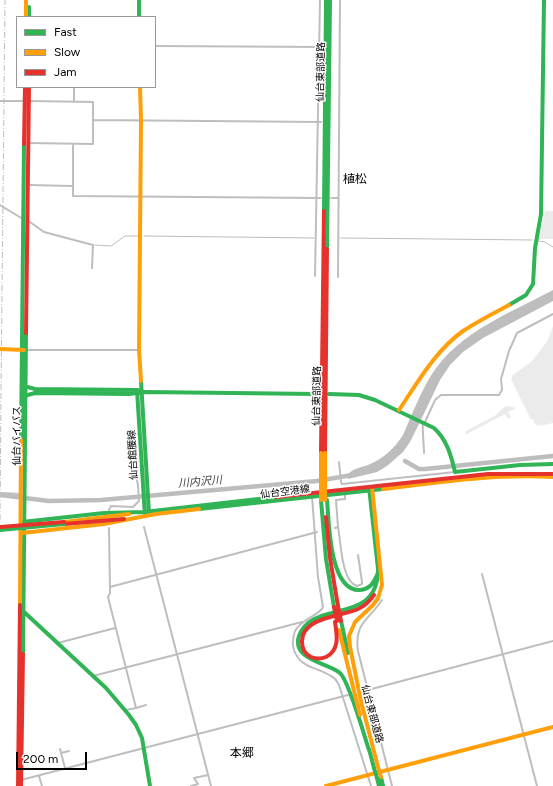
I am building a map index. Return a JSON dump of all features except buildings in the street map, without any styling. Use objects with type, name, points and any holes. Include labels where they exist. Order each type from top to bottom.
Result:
[{"type":"main road","points":[[27,16],[28,0]]},
{"type":"main road","points":[[139,0],[139,16]]},
{"type":"main road","name":"仙台東部道路","points":[[326,0],[323,453],[325,500],[335,607]]},
{"type":"main road","name":"仙台東部道路","points":[[330,0],[323,453],[325,500],[323,533],[329,578],[338,621],[369,750],[376,767]]},
{"type":"main road","points":[[399,410],[439,353],[448,344],[469,327],[520,299],[528,292],[533,284],[535,248],[542,200],[544,0]]},
{"type":"main road","name":"仙台バイパス","points":[[25,88],[29,143],[26,220]]},
{"type":"main road","name":"仙台バイパス","points":[[21,786],[22,497],[28,88]]},
{"type":"main road","points":[[140,88],[139,350],[141,392]]},
{"type":"main road","points":[[0,349],[24,350]]},
{"type":"main road","points":[[24,386],[35,389],[141,392],[317,394]]},
{"type":"main road","points":[[24,396],[35,393],[141,392]]},
{"type":"main road","name":"仙台館腰線","points":[[141,392],[140,434],[144,500],[147,514]]},
{"type":"main road","name":"仙台館腰線","points":[[141,392],[143,486]]},
{"type":"main road","points":[[329,394],[358,395],[375,400],[399,410],[434,428],[442,434],[454,471],[520,465],[553,464]]},
{"type":"main road","name":"仙台空港線","points":[[22,533],[72,528],[136,518],[147,514],[499,473],[553,474]]},
{"type":"main road","name":"仙台空港線","points":[[22,522],[104,513],[147,514],[500,476],[553,477]]},
{"type":"main road","points":[[369,750],[345,678],[333,668],[306,657],[300,649],[299,642],[302,630],[312,620],[352,608],[367,600],[372,595],[377,583],[378,572],[370,489]]},
{"type":"main road","points":[[362,706],[350,647],[350,636],[355,622],[373,605],[378,598],[382,585],[370,489]]},
{"type":"main road","points":[[325,500],[338,572],[346,586],[352,589],[363,590],[372,584],[378,572]]},
{"type":"main road","points":[[0,530],[136,513]]},
{"type":"main road","points":[[0,527],[136,518]]},
{"type":"main road","name":"仙台バイパス","points":[[18,786],[20,780],[23,611],[22,533]]},
{"type":"main road","points":[[338,621],[337,639],[334,651],[322,659],[308,655],[302,644],[302,638],[307,628],[317,621],[352,611],[364,605],[375,594],[382,578]]},
{"type":"main road","points":[[23,611],[106,688],[126,710],[136,725],[142,738],[150,786]]},
{"type":"main road","name":"仙台東部道路","points":[[338,621],[362,706],[376,767],[383,786]]},
{"type":"main road","points":[[326,786],[553,727]]},
{"type":"main road","name":"仙台東部道路","points":[[379,778],[379,786]]},
{"type":"street","points":[[315,276],[321,47],[320,0]]},
{"type":"street","points":[[338,277],[340,0]]},
{"type":"street","points":[[156,46],[321,47]]},
{"type":"street","points":[[74,88],[74,102]]},
{"type":"street","points":[[0,100],[93,102],[94,144],[29,143]]},
{"type":"street","points":[[93,120],[322,122]]},
{"type":"street","points":[[73,144],[73,196],[318,198]]},
{"type":"street","points":[[28,185],[73,186]]},
{"type":"street","points":[[332,198],[338,198]]},
{"type":"street","points":[[0,205],[44,232],[92,245],[92,268]]},
{"type":"street","points":[[424,453],[422,425],[435,400],[441,395],[499,395],[502,390],[501,379],[517,333],[553,314]]},
{"type":"street","points":[[24,350],[139,350]]},
{"type":"street","points":[[339,462],[342,484],[454,471]]},
{"type":"street","points":[[0,493],[22,497]]},
{"type":"street","points":[[345,493],[345,499],[336,500],[338,527],[346,574],[352,583],[357,586],[362,584],[358,555]]},
{"type":"street","points":[[93,676],[303,621],[320,612],[323,607],[318,577],[316,533],[312,496]]},
{"type":"street","points":[[109,510],[111,506],[133,507],[144,500]]},
{"type":"street","points":[[144,527],[211,786]]},
{"type":"street","points":[[109,528],[110,593],[108,597],[136,708]]},
{"type":"street","points":[[110,586],[316,533]]},
{"type":"street","points":[[482,574],[537,786]]},
{"type":"street","points":[[382,600],[360,627],[357,641],[358,651],[392,786]]},
{"type":"street","points":[[303,621],[296,631],[293,639],[293,647],[296,655],[305,664],[332,676],[339,685],[371,786]]},
{"type":"street","points":[[58,643],[115,628]]},
{"type":"street","points":[[364,691],[553,641]]},
{"type":"street","points":[[20,780],[348,695]]},
{"type":"street","points":[[126,710],[146,705]]},
{"type":"street","points":[[60,749],[65,768]]},
{"type":"street","points":[[61,753],[69,751]]},
{"type":"street","points":[[191,786],[198,784],[195,778],[208,774]]},
{"type":"street","points":[[39,775],[42,786]]},
{"type":"shaded area","points":[[545,211],[553,211],[553,239],[538,239]]},
{"type":"shaded area","points":[[553,290],[553,301],[483,338],[463,352],[450,365],[440,380],[410,442],[403,452],[387,466],[377,472],[348,479],[348,474],[350,472],[379,460],[396,445],[403,435],[420,396],[432,374],[443,359],[456,346],[486,325]]},
{"type":"shaded area","points":[[553,326],[553,423],[540,426],[539,424],[538,426],[533,422],[533,419],[531,420],[511,379],[513,375],[531,362],[537,355],[548,340]]},
{"type":"shaded area","points":[[509,406],[516,408],[508,412],[511,417],[508,419],[505,414],[465,435],[466,431],[496,415],[504,407]]},
{"type":"waterway","points":[[95,245],[111,246],[125,236],[138,236]]},
{"type":"waterway","points":[[144,236],[314,238]]},
{"type":"waterway","points":[[340,238],[532,240]]},
{"type":"waterway","points":[[538,241],[545,242],[553,247]]},
{"type":"waterway","name":"川内沢川","points":[[405,461],[419,469],[425,469],[553,456]]},
{"type":"waterway","name":"川内沢川","points":[[0,495],[49,501],[101,500],[317,481],[352,475]]},
{"type":"tunnel","points":[[320,198],[332,198]]},
{"type":"railway","points":[[1,390],[5,0]]},
{"type":"railway","points":[[0,520],[1,391]]},
{"type":"traffic: fast","points":[[139,0],[139,16]]},
{"type":"traffic: fast","points":[[324,211],[326,0]]},
{"type":"traffic: fast","points":[[327,249],[330,0]]},
{"type":"traffic: fast","points":[[509,305],[526,295],[533,284],[535,248],[541,214],[544,0]]},
{"type":"traffic: fast","points":[[29,7],[29,16]]},
{"type":"traffic: fast","points":[[21,440],[24,144]]},
{"type":"traffic: fast","points":[[23,654],[26,333]]},
{"type":"traffic: fast","points":[[141,381],[149,513]]},
{"type":"traffic: fast","points":[[24,386],[35,389],[138,390]]},
{"type":"traffic: fast","points":[[137,390],[145,516]]},
{"type":"traffic: fast","points":[[24,396],[35,393],[129,394],[145,392],[317,394]]},
{"type":"traffic: fast","points":[[329,394],[359,395],[375,400],[434,428],[445,443],[455,472],[520,465],[553,464]]},
{"type":"traffic: fast","points":[[369,487],[378,569],[375,587],[368,599],[357,606],[330,613],[317,618],[306,625],[299,636],[298,644],[300,650],[306,656],[335,670],[344,678],[352,697],[369,750]]},
{"type":"traffic: fast","points":[[199,509],[383,489]]},
{"type":"traffic: fast","points":[[22,522],[104,513],[144,512],[276,497]]},
{"type":"traffic: fast","points":[[321,500],[326,559],[334,607]]},
{"type":"traffic: fast","points":[[327,500],[332,553],[336,567],[342,579],[349,587],[362,590],[370,586],[377,575]]},
{"type":"traffic: fast","points":[[0,530],[64,524]]},
{"type":"traffic: fast","points":[[23,611],[106,688],[129,715],[142,738],[150,786]]},
{"type":"traffic: fast","points":[[341,621],[348,653]]},
{"type":"traffic: fast","points":[[369,749],[374,768]]},
{"type":"traffic: fast","points":[[374,768],[377,778]]},
{"type":"traffic: fast","points":[[381,777],[383,786]]},
{"type":"traffic: fast","points":[[377,778],[379,786]]},
{"type":"traffic: slow","points":[[26,0],[26,16]]},
{"type":"traffic: slow","points":[[140,88],[139,350],[141,381]]},
{"type":"traffic: slow","points":[[399,410],[435,357],[453,339],[474,324],[509,305]]},
{"type":"traffic: slow","points":[[0,349],[24,350]]},
{"type":"traffic: slow","points":[[20,605],[21,440]]},
{"type":"traffic: slow","points":[[321,453],[321,500]]},
{"type":"traffic: slow","points":[[325,453],[325,500]]},
{"type":"traffic: slow","points":[[383,489],[446,481],[532,476],[553,477]]},
{"type":"traffic: slow","points":[[362,706],[349,636],[355,622],[373,605],[378,598],[382,585],[372,487]]},
{"type":"traffic: slow","points":[[22,533],[104,524],[156,514],[199,509]]},
{"type":"traffic: slow","points":[[64,522],[129,514]]},
{"type":"traffic: slow","points":[[339,630],[360,715]]},
{"type":"traffic: slow","points":[[362,705],[378,767]]},
{"type":"traffic: slow","points":[[326,786],[553,727]]},
{"type":"traffic: slow","points":[[378,767],[381,777]]},
{"type":"traffic: jam","points":[[24,144],[25,88]]},
{"type":"traffic: jam","points":[[26,333],[29,88]]},
{"type":"traffic: jam","points":[[321,453],[324,211]]},
{"type":"traffic: jam","points":[[325,453],[327,249]]},
{"type":"traffic: jam","points":[[276,497],[488,474],[553,474]]},
{"type":"traffic: jam","points":[[326,517],[330,558],[338,606]]},
{"type":"traffic: jam","points":[[64,524],[124,519]]},
{"type":"traffic: jam","points":[[0,527],[64,522]]},
{"type":"traffic: jam","points":[[335,622],[336,646],[334,650],[326,657],[322,658],[309,656],[304,651],[302,642],[303,634],[308,627],[323,619],[361,608],[374,595]]},
{"type":"traffic: jam","points":[[18,786],[20,605]]},
{"type":"traffic: jam","points":[[338,606],[341,621]]},
{"type":"traffic: jam","points":[[334,607],[337,621]]},
{"type":"traffic: jam","points":[[21,786],[23,654]]},
{"type":"district","name":"植松","points":[[355,179]]},
{"type":"district","name":"本郷","points":[[242,753]]}]
